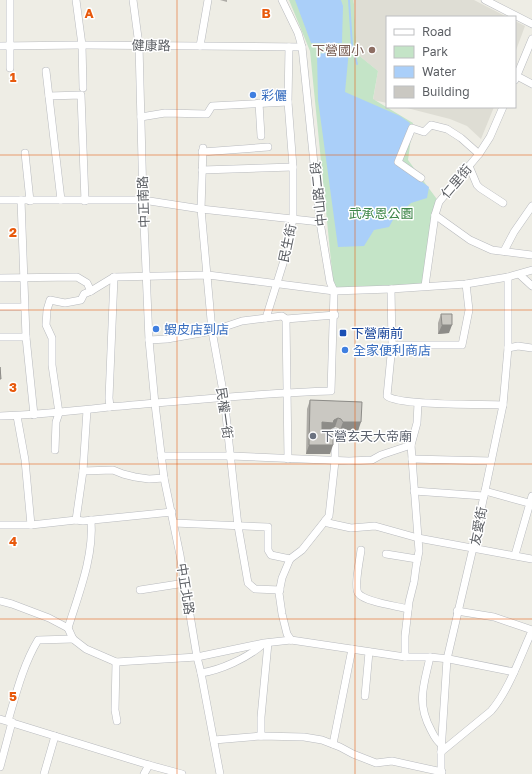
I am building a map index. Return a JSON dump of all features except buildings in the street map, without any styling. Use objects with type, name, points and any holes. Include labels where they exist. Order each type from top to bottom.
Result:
[{"type":"street","points":[[10,0],[10,68]]},
{"type":"street","points":[[76,0],[82,45],[83,88]]},
{"type":"street","name":"中正南路","points":[[133,0],[139,45],[143,200],[149,340],[155,404]]},
{"type":"street","points":[[200,46],[208,0]]},
{"type":"street","name":"中山路二段","points":[[282,0],[298,33],[302,47],[320,222],[330,282],[334,291],[335,315],[332,391],[287,392]]},
{"type":"street","points":[[485,0],[532,24]]},
{"type":"street","points":[[532,39],[516,78],[532,84]]},
{"type":"street","name":"健康路","points":[[0,46],[139,45],[302,47]]},
{"type":"street","name":"民生街","points":[[266,318],[286,254],[293,219],[293,167],[288,102],[289,47]]},
{"type":"street","points":[[46,71],[61,200]]},
{"type":"street","points":[[49,96],[81,95],[85,201]]},
{"type":"street","points":[[141,117],[165,113],[207,114],[212,106],[288,102]]},
{"type":"street","points":[[259,103],[261,136]]},
{"type":"street","name":"仁里街","points":[[425,286],[435,215],[439,202],[479,154],[490,137],[503,108]]},
{"type":"street","points":[[421,178],[398,162],[412,128],[424,132],[431,125],[447,128],[479,154]]},
{"type":"street","name":"民權一街","points":[[268,147],[202,150],[202,209],[212,331],[224,397],[238,526],[248,583],[255,589],[280,590]]},
{"type":"street","points":[[25,154],[30,201]]},
{"type":"street","points":[[469,166],[477,185],[503,203]]},
{"type":"street","points":[[202,170],[293,167]]},
{"type":"street","points":[[0,200],[143,200],[202,209],[320,222]]},
{"type":"street","points":[[21,200],[24,307],[34,415]]},
{"type":"street","points":[[504,251],[514,232],[532,206]]},
{"type":"street","points":[[435,215],[470,240],[492,250],[532,254]]},
{"type":"street","points":[[55,450],[56,422],[59,413],[52,365],[52,338],[46,325],[47,310],[50,300],[65,303],[81,300],[84,294],[92,291],[114,277],[208,275],[334,291],[466,284],[520,275],[532,270]]},
{"type":"street","points":[[520,275],[532,286]]},
{"type":"street","points":[[0,278],[77,276],[88,283],[92,291]]},
{"type":"street","points":[[110,407],[109,398],[114,277]]},
{"type":"street","name":"友愛街","points":[[442,773],[441,749],[447,659],[457,611],[474,548],[503,405],[508,348],[508,277]]},
{"type":"street","points":[[392,345],[462,345],[469,310],[466,284]]},
{"type":"street","points":[[391,289],[392,345],[387,396],[391,400],[418,403],[503,405]]},
{"type":"street","points":[[0,307],[24,307]]},
{"type":"street","points":[[149,340],[167,339],[212,331],[242,321],[282,316],[286,318],[335,315]]},
{"type":"street","points":[[286,318],[288,459]]},
{"type":"street","points":[[0,337],[26,337]]},
{"type":"street","points":[[508,348],[518,346],[532,348]]},
{"type":"street","points":[[0,416],[59,413],[110,407],[287,392]]},
{"type":"street","points":[[405,657],[405,636],[408,609],[419,551],[411,446],[417,423],[418,403]]},
{"type":"street","name":"中正北路","points":[[155,404],[164,478],[172,512],[197,656],[220,774]]},
{"type":"street","points":[[76,520],[83,471],[87,410]]},
{"type":"street","points":[[18,416],[25,460],[31,525]]},
{"type":"street","points":[[291,640],[287,634],[282,614],[280,590],[282,578],[290,559],[302,550],[329,516],[335,461],[335,432]]},
{"type":"street","points":[[161,456],[231,456],[335,461],[372,460],[381,455],[411,446]]},
{"type":"street","points":[[412,459],[491,461]]},
{"type":"street","points":[[83,471],[113,470],[135,477],[149,479],[164,478]]},
{"type":"street","points":[[414,491],[484,494],[531,501],[515,555]]},
{"type":"street","points":[[0,525],[31,525],[172,512]]},
{"type":"street","points":[[68,628],[87,565],[92,535],[90,520]]},
{"type":"street","points":[[325,521],[351,528],[375,526],[418,538],[532,559]]},
{"type":"street","points":[[174,523],[268,527],[268,550],[271,556],[290,559]]},
{"type":"street","points":[[362,550],[357,581],[358,592],[362,597],[370,600],[408,609]]},
{"type":"street","points":[[386,554],[417,559]]},
{"type":"street","points":[[140,590],[185,583]]},
{"type":"street","points":[[0,601],[49,618],[68,628],[73,639],[86,649],[116,662],[197,656],[266,643],[291,640],[405,657],[447,659],[514,672]]},
{"type":"street","points":[[430,657],[422,689],[423,708],[425,719],[441,749],[498,704],[532,630],[494,617],[457,611]]},
{"type":"street","points":[[0,767],[22,676],[32,650],[38,640],[73,639]]},
{"type":"street","points":[[201,672],[212,671],[252,653],[266,643]]},
{"type":"street","points":[[261,736],[266,643]]},
{"type":"street","points":[[333,744],[352,649]]},
{"type":"street","points":[[366,696],[369,652]]},
{"type":"street","points":[[116,662],[115,710],[117,721]]},
{"type":"street","points":[[0,719],[182,774]]},
{"type":"street","points":[[44,774],[55,736]]},
{"type":"street","points":[[214,740],[261,736],[304,737],[322,740],[376,763],[392,761],[442,773]]},
{"type":"street","points":[[144,774],[149,765]]},
{"type":"shaded area","name":"下營國小","points":[[353,0],[474,0],[505,16],[386,16],[386,103],[373,100],[378,71],[357,54]]},
{"type":"shaded area","points":[[516,22],[525,26],[516,50]]},
{"type":"shaded area","points":[[407,108],[494,108],[481,139],[467,126],[450,119]]},
{"type":"green space","name":"武承恩公園","points":[[289,0],[353,0],[357,54],[378,71],[373,99],[413,123],[408,160],[439,202],[425,286],[334,291],[310,51]]},
{"type":"water","points":[[295,0],[341,0],[343,6],[342,43],[311,43]]},
{"type":"water","points":[[349,50],[345,92],[400,116],[410,123],[406,139],[398,154],[397,164],[429,187],[427,198],[411,203],[394,218],[389,227],[374,230],[364,246],[338,247],[318,100],[317,54]]},
{"type":"waterway","points":[[349,0],[352,45],[357,64]]},
{"type":"place","name":"下營國小","points":[[372,50]]},
{"type":"place","name":"彩儷","points":[[253,95]]},
{"type":"place","name":"蝦皮店到店","points":[[156,329]]},
{"type":"place","name":"下營廟前","points":[[343,333]]},
{"type":"place","name":"全家便利商店","points":[[345,350]]},
{"type":"place","name":"下營玄天大帝廟","points":[[313,436]]}]
